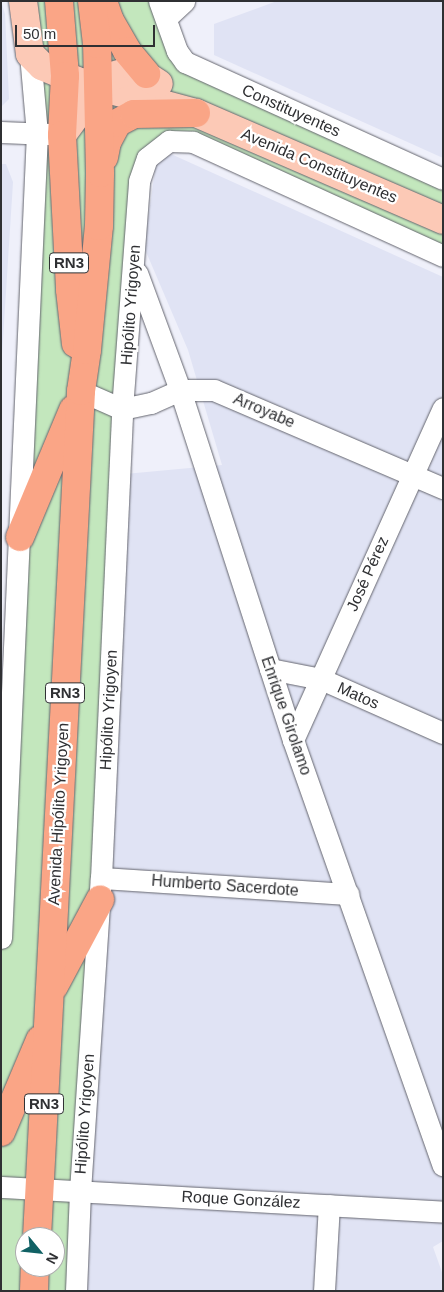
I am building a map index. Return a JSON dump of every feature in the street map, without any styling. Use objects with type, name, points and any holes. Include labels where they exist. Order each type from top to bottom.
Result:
[{"type":"highway","name":"Avenida Hipólito Yrigoyen","points":[[58,1],[65,76],[49,134],[70,290],[81,391]]},
{"type":"highway","name":"Avenida Hipólito Yrigoyen","points":[[37,1227],[81,391],[93,291],[100,174],[97,44],[92,1]]},
{"type":"highway","points":[[103,1],[110,21],[128,51],[146,74]]},
{"type":"highway","points":[[100,174],[107,142],[117,123],[134,114],[196,113]]},
{"type":"highway","points":[[20,536],[81,391]]},
{"type":"highway","points":[[1,1132],[49,1007],[100,889]]},
{"type":"highway","points":[[34,1291],[35,1277]]},
{"type":"main road","points":[[24,1],[30,54]]},
{"type":"main road","name":"Avenida Constituyentes","points":[[30,54],[42,66],[65,76],[196,113],[443,220]]},
{"type":"main road","points":[[49,134],[109,77],[123,71],[136,69],[146,74]]},
{"type":"main road","name":"Avenida Constituyentes","points":[[146,74],[196,113]]},
{"type":"street","points":[[162,9],[184,1]]},
{"type":"street","name":"Constituyentes","points":[[162,9],[177,51],[185,62],[196,69],[443,179]]},
{"type":"street","points":[[1,938],[10,583],[20,536],[49,134],[30,54]]},
{"type":"street","points":[[1,132],[49,134]]},
{"type":"street","name":"Hipólito Yrigoyen","points":[[76,1291],[80,1191],[100,889],[122,409],[139,181],[148,158],[169,142],[192,142],[443,256]]},
{"type":"street","name":"Enrique Girolamo","points":[[134,265],[180,390],[293,740],[443,1166]]},
{"type":"street","name":"Arroyabe","points":[[122,409],[151,403],[180,390],[214,390],[443,488]]},
{"type":"street","points":[[81,391],[122,409]]},
{"type":"street","name":"José Pérez","points":[[293,740],[443,408]]},
{"type":"street","name":"Matos","points":[[270,669],[321,679],[443,733]]},
{"type":"street","name":"Humberto Sacerdote","points":[[100,889],[348,894]]},
{"type":"street","name":"Roque González","points":[[1,1187],[443,1212]]},
{"type":"street","points":[[324,1291],[329,1205]]},
{"type":"shaded area","points":[[1,1],[5,14],[9,99],[1,107]]},
{"type":"shaded area","points":[[277,1],[443,1],[443,158],[214,55],[214,24]]},
{"type":"shaded area","points":[[171,154],[443,277],[443,1241],[433,1247],[443,1275],[443,1291],[86,1291],[125,474],[222,465],[188,350],[144,247],[156,164]]},
{"type":"shaded area","points":[[1,164],[6,164],[13,182],[1,370]]},
{"type":"green space","points":[[23,1],[158,1],[177,51],[443,179],[443,256],[193,142],[147,158],[76,1291],[1,1291],[1,938],[37,134]]}]
